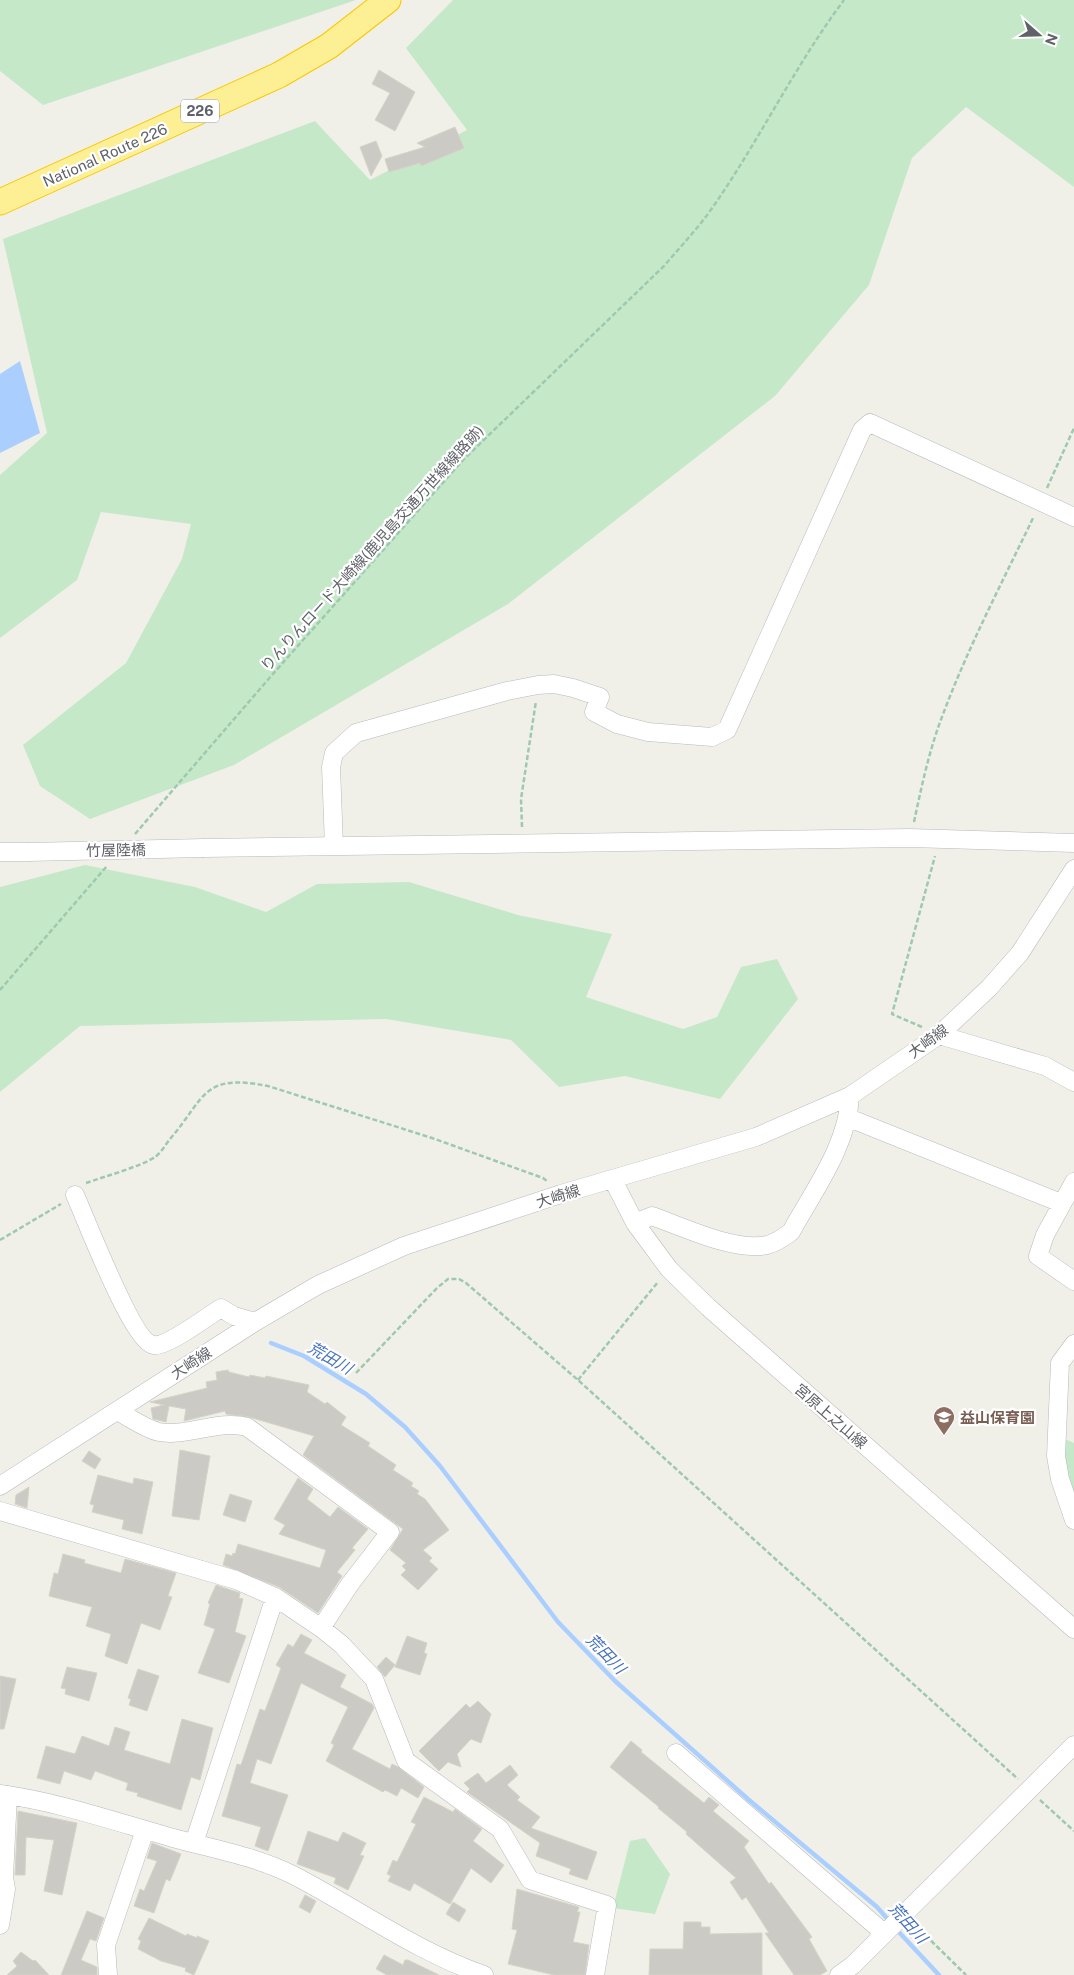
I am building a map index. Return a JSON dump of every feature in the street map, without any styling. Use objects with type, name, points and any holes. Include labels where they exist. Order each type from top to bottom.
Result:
[{"type":"highway","name":"National Route 226","points":[[0,202],[279,75],[328,46],[388,0]]},
{"type":"street","points":[[334,846],[331,767],[334,752],[356,733],[507,691],[538,685],[564,686],[600,697],[594,712],[617,724],[632,728],[670,734],[712,737],[726,730],[862,430],[870,423],[1074,517]]},
{"type":"street","name":"竹屋陸橋","points":[[0,852],[523,842],[910,838],[1074,843]]},
{"type":"street","name":"大崎線","points":[[0,1486],[255,1322],[318,1285],[404,1246],[561,1194],[756,1137],[850,1096],[939,1034],[989,988],[1020,952],[1074,869]]},
{"type":"street","points":[[939,1034],[1044,1066],[1074,1082]]},
{"type":"street","points":[[635,1223],[652,1216],[718,1239],[744,1245],[767,1245],[781,1239],[791,1232],[838,1147],[849,1118],[850,1096]]},
{"type":"street","points":[[849,1118],[1061,1203]]},
{"type":"street","name":"宮原上之山線","points":[[614,1180],[635,1223],[669,1269],[708,1307],[1074,1630]]},
{"type":"street","points":[[1074,1182],[1045,1234],[1038,1256],[1074,1281]]},
{"type":"street","points":[[75,1195],[131,1321],[147,1343],[153,1346],[165,1343],[221,1308],[234,1316],[255,1322]]},
{"type":"street","points":[[1074,1344],[1060,1363],[1056,1456],[1060,1480],[1074,1520]]},
{"type":"street","points":[[117,1410],[158,1432],[187,1431],[236,1424],[247,1427],[390,1532],[350,1584],[321,1628]]},
{"type":"street","points":[[0,1511],[236,1580],[275,1597],[321,1628],[341,1644],[374,1680],[406,1761],[500,1829],[530,1880],[607,1906],[595,1975]]},
{"type":"street","points":[[194,1843],[275,1597]]},
{"type":"street","points":[[839,1975],[853,1965],[1074,1745]]},
{"type":"street","points":[[676,1753],[887,1931]]},
{"type":"street","points":[[0,1925],[6,1889],[4,1877],[4,1795],[49,1803],[234,1853],[276,1867],[424,1950],[452,1964],[484,1975]]},
{"type":"street","points":[[108,1975],[106,1945],[145,1830]]},
{"type":"path","name":"りんりんロード大崎線(鹿児島交通万世線線路跡)","points":[[132,837],[272,675],[464,459],[664,266],[688,238],[727,186],[812,45],[844,0]]},
{"type":"path","points":[[910,838],[939,725],[974,642],[1074,428]]},
{"type":"path","points":[[523,842],[521,799],[538,685]]},
{"type":"path","points":[[939,840],[892,1014],[939,1034]]},
{"type":"path","points":[[0,990],[108,865]]},
{"type":"path","points":[[0,1240],[75,1195],[77,1186],[156,1157],[180,1128],[198,1100],[222,1084],[246,1082],[268,1086],[441,1141],[543,1178],[561,1194]]},
{"type":"path","points":[[578,1380],[669,1269]]},
{"type":"path","points":[[356,1373],[448,1278],[459,1279],[578,1380],[1074,1831]]},
{"type":"path","points":[[904,1915],[966,1975]]},
{"type":"green space","points":[[0,0],[356,0],[43,105],[0,71]]},
{"type":"green space","points":[[453,0],[1074,0],[1074,187],[966,107],[912,158],[869,285],[775,396],[508,604],[234,765],[90,819],[40,786],[23,745],[126,663],[182,559],[191,524],[101,512],[77,580],[0,638],[0,475],[47,433],[3,239],[315,121],[370,180],[467,130],[406,48]]},
{"type":"green space","points":[[85,865],[195,887],[266,912],[317,884],[409,882],[518,915],[612,934],[586,997],[683,1029],[717,1017],[741,967],[777,959],[798,999],[720,1099],[625,1076],[559,1087],[511,1040],[386,1019],[80,1026],[0,1092],[0,887]]},
{"type":"green space","points":[[1065,1439],[1074,1443],[1074,1494],[1062,1458]]},
{"type":"green space","points":[[645,1838],[670,1874],[655,1914],[613,1908],[630,1841]]},
{"type":"water","points":[[20,361],[40,433],[0,453],[0,374]]},
{"type":"building","points":[[379,70],[415,92],[395,131],[375,120],[390,93],[372,84]]},
{"type":"building","points":[[455,127],[464,148],[421,166],[420,163],[389,172],[385,159],[425,147],[417,143]]},
{"type":"building","points":[[376,141],[382,156],[371,176],[360,147]]},
{"type":"building","points":[[228,1370],[229,1372],[249,1377],[250,1375],[265,1378],[266,1376],[309,1385],[307,1392],[325,1404],[327,1402],[346,1417],[341,1425],[370,1443],[368,1446],[396,1465],[393,1470],[413,1483],[411,1486],[419,1491],[417,1494],[425,1499],[449,1530],[423,1550],[432,1558],[429,1561],[438,1569],[418,1590],[401,1575],[406,1570],[402,1566],[406,1563],[390,1550],[403,1529],[303,1455],[314,1436],[249,1417],[226,1414],[225,1411],[184,1421],[186,1409],[169,1406],[166,1422],[153,1419],[151,1408],[164,1405],[150,1402],[207,1388],[206,1382],[217,1380],[216,1372]]},
{"type":"building","points":[[180,1450],[210,1456],[199,1520],[172,1516]]},
{"type":"building","points":[[89,1451],[101,1459],[95,1469],[82,1461]]},
{"type":"building","points":[[98,1475],[133,1484],[134,1478],[153,1482],[142,1534],[122,1529],[124,1520],[92,1512],[94,1505],[90,1504]]},
{"type":"building","points":[[298,1478],[313,1489],[307,1499],[330,1517],[338,1507],[368,1529],[352,1548],[355,1550],[337,1572],[342,1576],[318,1613],[279,1587],[223,1565],[226,1554],[232,1556],[233,1553],[235,1554],[238,1544],[320,1568],[326,1550],[279,1534],[285,1525],[274,1519]]},
{"type":"building","points":[[29,1487],[27,1508],[15,1504],[16,1495]]},
{"type":"building","points":[[230,1494],[252,1501],[245,1522],[223,1515]]},
{"type":"building","points":[[63,1554],[85,1560],[84,1563],[121,1573],[125,1559],[176,1573],[168,1596],[172,1597],[160,1630],[141,1623],[127,1664],[105,1656],[111,1634],[86,1626],[92,1607],[49,1596],[54,1573],[58,1574]]},
{"type":"building","points":[[216,1585],[240,1593],[239,1598],[243,1599],[235,1632],[246,1636],[229,1683],[198,1673],[215,1629],[204,1625],[210,1604],[208,1603]]},
{"type":"building","points":[[301,1634],[312,1640],[304,1653],[346,1675],[340,1687],[372,1704],[374,1708],[352,1749],[390,1769],[392,1764],[398,1767],[424,1787],[418,1798],[401,1788],[397,1796],[385,1790],[383,1792],[326,1761],[334,1745],[331,1743],[348,1707],[301,1683],[271,1764],[257,1759],[250,1783],[288,1795],[268,1851],[255,1846],[261,1827],[222,1816],[237,1764],[241,1765],[260,1709],[265,1711],[281,1668],[276,1665],[288,1644],[293,1647]]},
{"type":"building","points":[[407,1636],[427,1643],[424,1653],[427,1654],[420,1675],[395,1667]]},
{"type":"building","points":[[386,1657],[395,1665],[385,1677],[377,1667]]},
{"type":"building","points":[[67,1667],[97,1673],[89,1701],[65,1694],[66,1689],[61,1688]]},
{"type":"building","points":[[138,1669],[159,1676],[147,1711],[129,1705],[131,1699],[128,1698]]},
{"type":"building","points":[[0,1676],[16,1679],[4,1729],[0,1729]]},
{"type":"building","points":[[478,1701],[491,1714],[481,1743],[471,1739],[457,1754],[461,1767],[448,1762],[439,1771],[419,1751],[466,1704],[470,1708]]},
{"type":"building","points":[[182,1719],[213,1728],[200,1780],[191,1777],[181,1810],[137,1796],[138,1793],[126,1790],[128,1783],[95,1771],[91,1780],[64,1771],[60,1784],[37,1778],[46,1746],[75,1754],[82,1736],[109,1746],[115,1727],[130,1732],[124,1750],[170,1764]]},
{"type":"building","points":[[631,1741],[642,1750],[641,1752],[704,1803],[709,1797],[719,1805],[713,1811],[749,1841],[744,1847],[769,1884],[771,1882],[812,1937],[809,1939],[827,1971],[820,1975],[794,1975],[765,1933],[769,1933],[746,1897],[742,1900],[730,1882],[736,1878],[686,1834],[687,1832],[659,1807],[610,1767]]},
{"type":"building","points":[[510,1765],[518,1775],[507,1785],[520,1797],[517,1800],[540,1817],[531,1828],[597,1852],[587,1880],[569,1874],[571,1869],[536,1856],[540,1843],[467,1792],[470,1789],[464,1783],[478,1773],[486,1783]]},
{"type":"building","points":[[424,1797],[453,1812],[455,1809],[482,1829],[473,1841],[504,1865],[491,1883],[471,1868],[450,1904],[414,1883],[410,1891],[388,1881],[391,1876],[387,1874],[393,1860],[397,1862],[416,1824],[411,1822]]},
{"type":"building","points":[[18,1811],[77,1823],[62,1895],[44,1891],[54,1840],[26,1837],[25,1875],[15,1875]]},
{"type":"building","points":[[308,1831],[338,1842],[343,1832],[366,1843],[360,1855],[364,1856],[348,1890],[334,1883],[336,1878],[297,1864]]},
{"type":"building","points":[[152,1843],[181,1854],[170,1881],[166,1879],[154,1913],[134,1906],[140,1889],[144,1891],[157,1861],[147,1858]]},
{"type":"building","points":[[517,1889],[579,1907],[577,1912],[580,1912],[573,1942],[589,1945],[585,1975],[554,1975],[508,1964],[517,1930],[512,1929]]},
{"type":"building","points":[[305,1895],[316,1901],[310,1913],[299,1907]]},
{"type":"building","points":[[453,1902],[466,1910],[459,1922],[446,1914]]},
{"type":"building","points":[[87,1911],[104,1918],[96,1941],[90,1939],[81,1960],[97,1967],[97,1975],[61,1975]]},
{"type":"building","points":[[149,1918],[186,1936],[187,1934],[197,1938],[197,1936],[209,1941],[194,1975],[185,1971],[186,1968],[161,1961],[138,1949],[141,1941],[138,1939]]},
{"type":"building","points":[[684,1922],[701,1922],[701,1927],[710,1927],[710,1934],[762,1933],[762,1975],[649,1975],[650,1949],[683,1949]]},
{"type":"building","points":[[21,1952],[33,1961],[35,1960],[49,1975],[7,1975],[17,1966],[13,1961]]},
{"type":"building","points":[[384,1955],[403,1965],[405,1960],[408,1960],[439,1975],[387,1975],[376,1969]]},
{"type":"waterway","name":"荒田川","points":[[271,1343],[304,1356],[366,1394],[405,1427],[440,1466],[558,1622],[615,1681],[749,1800],[877,1907],[891,1923]]},
{"type":"waterway","name":"荒田川","points":[[896,1929],[939,1975]]},
{"type":"place","name":"益山保育園","points":[[944,1436]]}]
